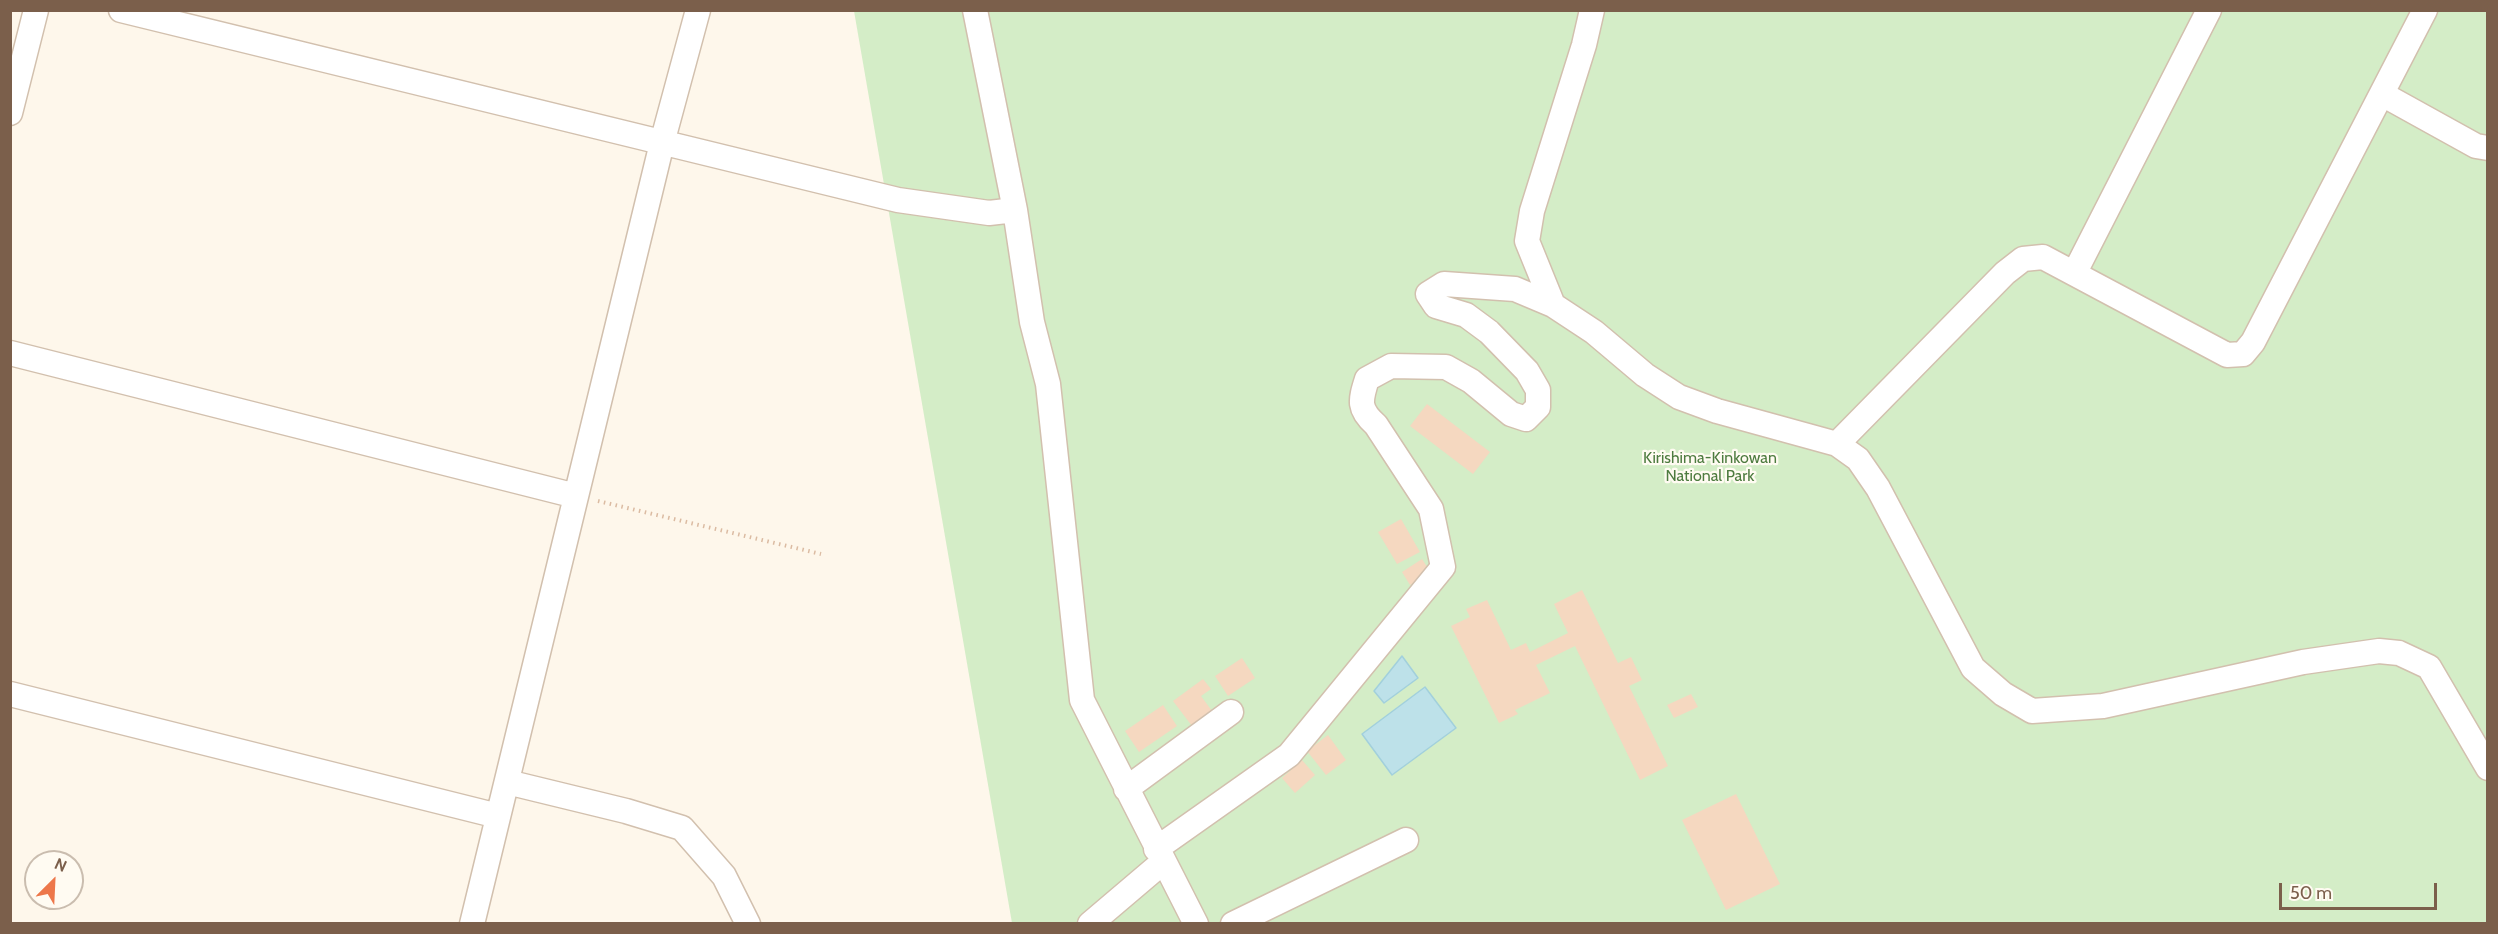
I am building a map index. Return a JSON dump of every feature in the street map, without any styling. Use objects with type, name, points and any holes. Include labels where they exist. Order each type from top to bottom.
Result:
[{"type":"street","points":[[10,113],[36,10]]},
{"type":"street","points":[[121,10],[898,200],[989,213],[1015,210]]},
{"type":"street","points":[[472,924],[662,143],[698,10]]},
{"type":"street","points":[[975,10],[1015,210],[1032,322],[1048,384],[1082,700],[1196,924]]},
{"type":"street","points":[[1553,305],[1527,241],[1532,211],[1584,45],[1592,10]]},
{"type":"street","points":[[2074,272],[2209,10]]},
{"type":"street","points":[[1837,444],[2006,273],[2023,259],[2043,257],[2227,355],[2243,354],[2253,342],[2426,10]]},
{"type":"street","points":[[2382,94],[2476,146],[2487,148]]},
{"type":"street","points":[[1090,924],[1159,855],[1289,755],[1443,567],[1431,509],[1376,425],[1365,416],[1360,400],[1366,380],[1391,366],[1446,367],[1471,381],[1510,414],[1526,419],[1538,407],[1538,390],[1527,371],[1496,340],[1466,315],[1436,306],[1428,294],[1444,284],[1515,289],[1553,305],[1594,332],[1645,375],[1679,397],[1717,411],[1837,444],[1858,459],[1878,488],[1973,668],[2003,694],[2032,711],[2103,706],[2303,662],[2379,651],[2399,653],[2429,667],[2487,768]]},
{"type":"street","points":[[10,353],[576,496]]},
{"type":"street","points":[[10,694],[498,816]]},
{"type":"street","points":[[1126,789],[1231,712]]},
{"type":"street","points":[[507,782],[626,811],[682,828],[724,876],[748,924]]},
{"type":"street","points":[[1233,924],[1406,840]]},
{"type":"path","points":[[576,496],[821,554]]},
{"type":"green space","name":"Kirishima-Kinkowan National Park","points":[[854,11],[2487,11],[2487,923],[1012,923]]},
{"type":"water","points":[[1402,656],[1418,678],[1384,703],[1374,691]]},
{"type":"water","points":[[1425,687],[1456,728],[1392,775],[1362,734]]},
{"type":"building","points":[[1427,404],[1490,452],[1473,474],[1410,426]]},
{"type":"building","points":[[1401,519],[1420,552],[1397,564],[1378,532]]},
{"type":"building","points":[[1422,559],[1431,573],[1410,585],[1402,572]]},
{"type":"building","points":[[1582,590],[1618,663],[1631,657],[1642,680],[1629,686],[1668,766],[1640,780],[1575,646],[1536,665],[1550,693],[1515,710],[1518,714],[1499,723],[1451,626],[1470,617],[1466,609],[1487,600],[1511,650],[1526,643],[1530,652],[1568,633],[1554,604]]},
{"type":"building","points":[[1242,658],[1255,678],[1228,696],[1215,676]]},
{"type":"building","points":[[1203,679],[1211,689],[1201,696],[1212,711],[1192,726],[1173,701]]},
{"type":"building","points":[[1691,694],[1698,707],[1674,718],[1667,705]]},
{"type":"building","points":[[1163,705],[1177,726],[1139,752],[1125,731]]},
{"type":"building","points":[[1328,735],[1346,760],[1326,775],[1307,751]]},
{"type":"building","points":[[1302,760],[1315,775],[1295,793],[1282,778]]},
{"type":"building","points":[[1736,794],[1780,884],[1726,910],[1682,820]]}]
